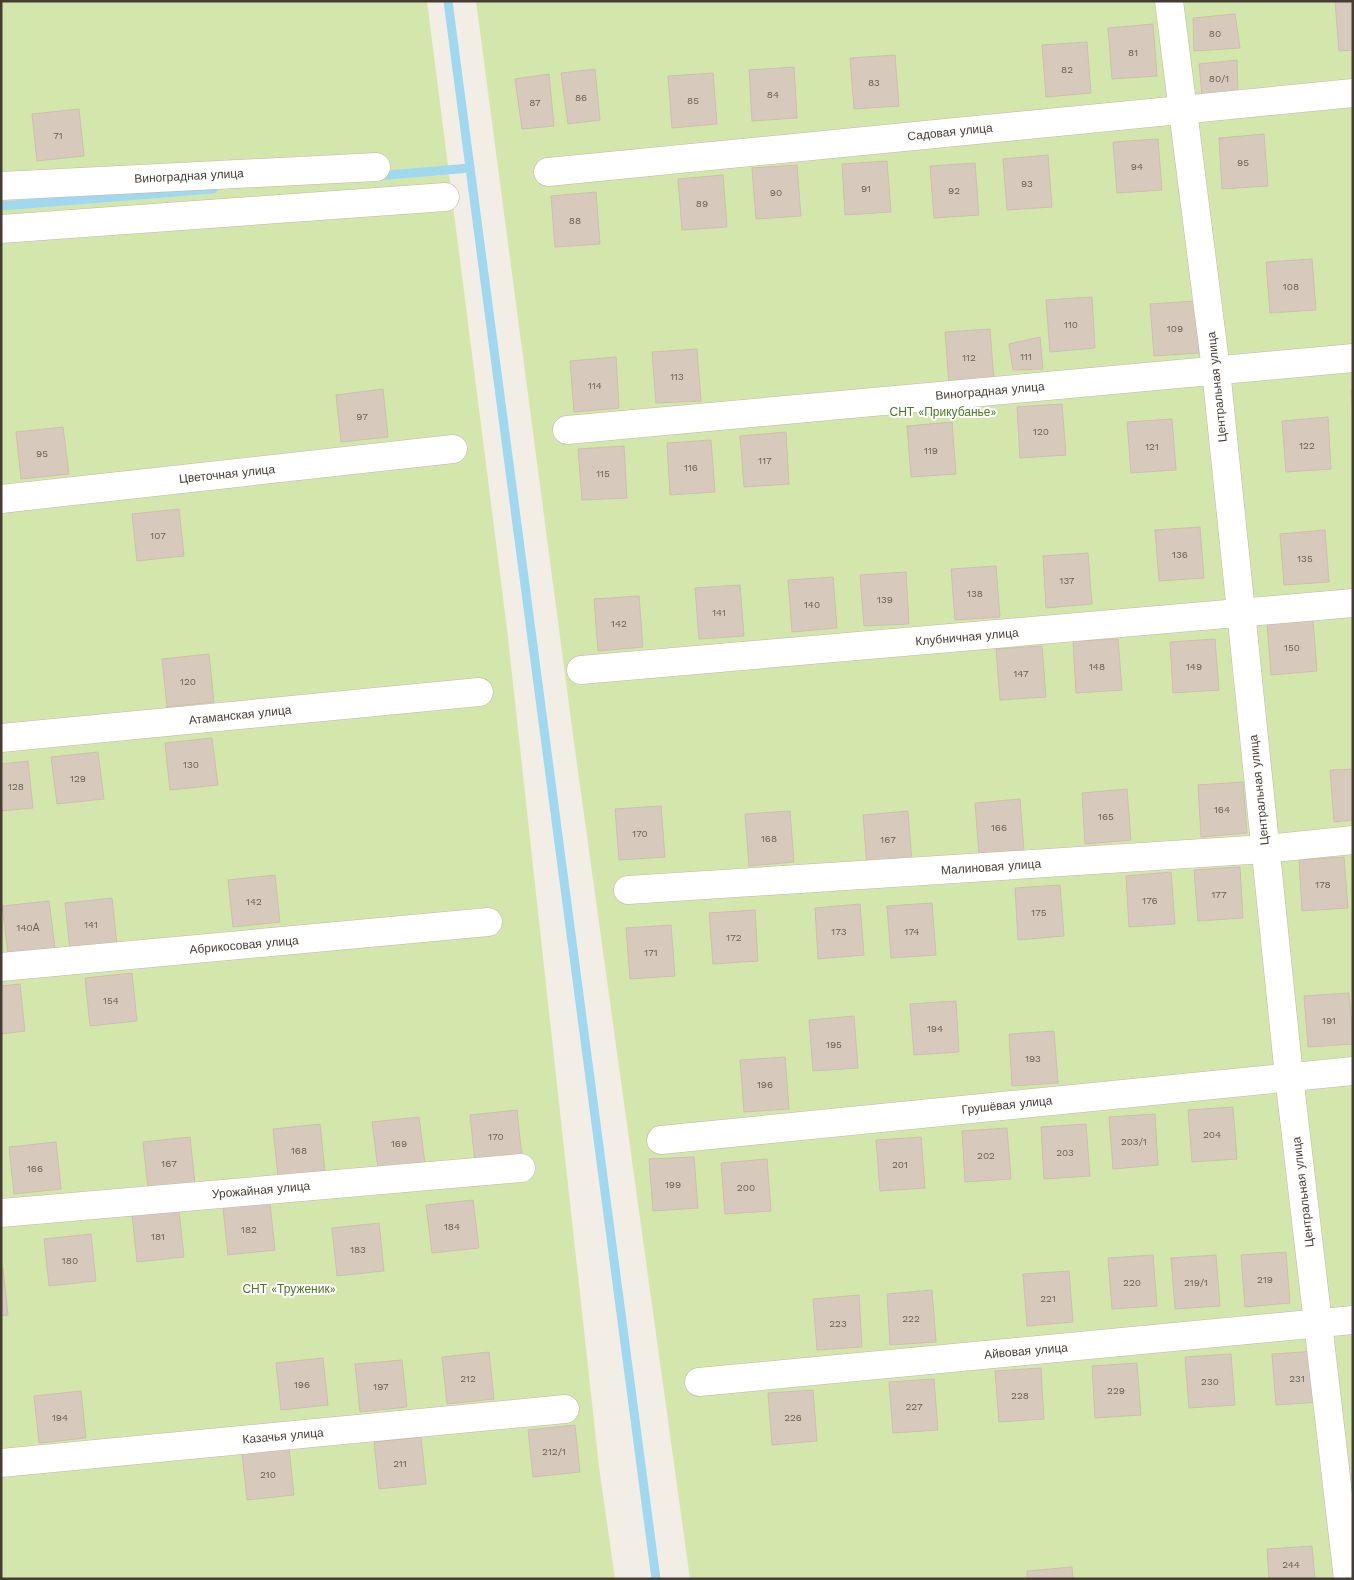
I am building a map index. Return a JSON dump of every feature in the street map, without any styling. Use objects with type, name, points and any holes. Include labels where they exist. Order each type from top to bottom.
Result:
[{"type":"street","name":"Центральная улица","points":[[1168,1],[1216,370],[1289,1076],[1348,1579]]},
{"type":"street","name":"Садовая улица","points":[[548,172],[1353,93]]},
{"type":"street","name":"Виноградная улица","points":[[1,186],[376,167]]},
{"type":"street","points":[[1,229],[445,197]]},
{"type":"street","name":"Виноградная улица","points":[[567,430],[1353,358]]},
{"type":"street","name":"Цветочная улица","points":[[1,499],[453,449]]},
{"type":"street","name":"Клубничная улица","points":[[581,670],[1353,603]]},
{"type":"street","name":"Атаманская улица","points":[[1,738],[479,692]]},
{"type":"street","name":"Малиновая улица","points":[[628,890],[1266,849],[1353,840]]},
{"type":"street","name":"Абрикосовая улица","points":[[1,967],[488,922]]},
{"type":"street","name":"Грушёвая улица","points":[[661,1140],[1353,1071]]},
{"type":"street","name":"Урожайная улица","points":[[1,1213],[521,1168]]},
{"type":"street","name":"Айвовая улица","points":[[699,1382],[1353,1320]]},
{"type":"street","name":"Казачья улица","points":[[1,1463],[566,1410]]},
{"type":"green space","name":"СНТ «Труженик»","points":[[1,1],[427,1],[507,629],[599,1467],[615,1579],[1,1579]]},
{"type":"green space","name":"СНТ «Прикубанье»","points":[[476,1],[1353,1],[1353,1579],[690,1579],[573,735]]},
{"type":"building","points":[[1335,1],[1353,1],[1353,50],[1339,51]]},
{"type":"building","points":[[1235,14],[1240,48],[1194,51],[1193,18]]},
{"type":"building","points":[[1153,24],[1157,76],[1112,79],[1108,28]]},
{"type":"building","points":[[1087,42],[1091,93],[1046,97],[1042,45]]},
{"type":"building","points":[[895,55],[899,106],[854,109],[850,58]]},
{"type":"building","points":[[1237,60],[1238,92],[1202,95],[1199,64]]},
{"type":"building","points":[[794,67],[797,118],[752,121],[749,70]]},
{"type":"building","points":[[595,69],[600,120],[568,124],[561,73]]},
{"type":"building","points":[[713,73],[717,124],[672,128],[668,76]]},
{"type":"building","points":[[549,74],[554,126],[522,129],[515,79]]},
{"type":"building","points":[[79,109],[84,156],[37,161],[32,114]]},
{"type":"building","points":[[1264,134],[1268,186],[1222,189],[1219,138]]},
{"type":"building","points":[[1158,139],[1162,190],[1117,193],[1113,142]]},
{"type":"building","points":[[1048,155],[1052,207],[1007,210],[1003,159]]},
{"type":"building","points":[[887,161],[891,212],[845,215],[842,164]]},
{"type":"building","points":[[975,163],[979,215],[934,218],[930,166]]},
{"type":"building","points":[[797,165],[801,216],[756,219],[752,168]]},
{"type":"building","points":[[723,175],[727,227],[682,230],[678,179]]},
{"type":"building","points":[[596,192],[600,244],[555,247],[551,196]]},
{"type":"building","points":[[1312,259],[1316,310],[1270,313],[1266,262]]},
{"type":"building","points":[[1092,297],[1095,348],[1050,352],[1046,300]]},
{"type":"building","points":[[1195,301],[1199,353],[1154,356],[1150,304]]},
{"type":"building","points":[[990,329],[994,381],[949,384],[945,332]]},
{"type":"building","points":[[1040,337],[1043,369],[1013,370],[1009,344]]},
{"type":"building","points":[[697,349],[701,401],[656,403],[652,352]]},
{"type":"building","points":[[616,357],[619,408],[574,412],[570,361]]},
{"type":"building","points":[[383,389],[388,437],[341,442],[336,395]]},
{"type":"building","points":[[1351,390],[1353,390],[1353,420]]},
{"type":"building","points":[[1062,404],[1066,455],[1020,458],[1017,407]]},
{"type":"building","points":[[1328,417],[1331,469],[1286,472],[1282,421]]},
{"type":"building","points":[[1172,419],[1176,470],[1131,473],[1127,422]]},
{"type":"building","points":[[952,422],[956,474],[911,477],[907,426]]},
{"type":"building","points":[[63,427],[69,474],[21,479],[16,432]]},
{"type":"building","points":[[786,432],[789,484],[744,487],[740,436]]},
{"type":"building","points":[[711,440],[715,492],[670,495],[667,443]]},
{"type":"building","points":[[624,446],[627,498],[582,500],[578,449]]},
{"type":"building","points":[[179,509],[184,556],[137,561],[132,514]]},
{"type":"building","points":[[1200,527],[1204,578],[1159,581],[1155,530]]},
{"type":"building","points":[[1325,530],[1329,582],[1284,585],[1280,534]]},
{"type":"building","points":[[1088,553],[1092,604],[1046,608],[1043,556]]},
{"type":"building","points":[[996,566],[1000,617],[955,620],[951,569]]},
{"type":"building","points":[[906,572],[909,624],[864,626],[860,575]]},
{"type":"building","points":[[833,577],[837,628],[792,632],[788,580]]},
{"type":"building","points":[[740,585],[744,636],[699,639],[695,588]]},
{"type":"building","points":[[639,596],[643,647],[598,651],[594,599]]},
{"type":"building","points":[[1313,620],[1317,671],[1271,675],[1267,623]]},
{"type":"building","points":[[1118,639],[1122,690],[1076,693],[1073,641]]},
{"type":"building","points":[[1215,639],[1219,690],[1173,693],[1170,642]]},
{"type":"building","points":[[1042,646],[1046,697],[1000,700],[996,649]]},
{"type":"building","points":[[209,654],[214,702],[167,707],[162,659]]},
{"type":"building","points":[[212,738],[218,785],[170,790],[165,743]]},
{"type":"building","points":[[98,752],[104,799],[57,804],[51,757]]},
{"type":"building","points":[[28,761],[33,808],[1,811],[1,764]]},
{"type":"building","points":[[1353,769],[1353,820],[1334,822],[1330,770]]},
{"type":"building","points":[[1243,782],[1247,833],[1201,837],[1198,785]]},
{"type":"building","points":[[1127,789],[1131,840],[1085,844],[1082,793]]},
{"type":"building","points":[[1020,799],[1024,851],[979,854],[975,803]]},
{"type":"building","points":[[661,806],[665,857],[619,860],[615,809]]},
{"type":"building","points":[[790,811],[794,862],[749,866],[745,814]]},
{"type":"building","points":[[908,811],[912,863],[867,866],[863,815]]},
{"type":"building","points":[[1344,857],[1348,908],[1302,911],[1299,860]]},
{"type":"building","points":[[1240,867],[1243,918],[1198,921],[1194,870]]},
{"type":"building","points":[[1171,872],[1175,924],[1129,927],[1126,876]]},
{"type":"building","points":[[275,875],[280,922],[233,927],[228,880]]},
{"type":"building","points":[[1060,885],[1064,936],[1018,940],[1015,888]]},
{"type":"building","points":[[112,898],[117,945],[70,950],[65,903]]},
{"type":"building","points":[[49,901],[55,948],[8,953],[2,906]]},
{"type":"building","points":[[932,903],[936,955],[891,958],[887,906]]},
{"type":"building","points":[[860,904],[864,955],[818,959],[815,908]]},
{"type":"building","points":[[755,910],[758,961],[713,964],[709,913]]},
{"type":"building","points":[[671,925],[675,976],[630,979],[626,928]]},
{"type":"building","points":[[132,973],[137,1021],[90,1026],[85,978]]},
{"type":"building","points":[[20,984],[25,1031],[1,1034],[1,986]]},
{"type":"building","points":[[1349,993],[1353,1044],[1308,1047],[1304,996]]},
{"type":"building","points":[[956,1001],[959,1052],[914,1055],[910,1004]]},
{"type":"building","points":[[854,1016],[858,1068],[813,1071],[809,1020]]},
{"type":"building","points":[[1054,1031],[1058,1083],[1012,1086],[1009,1034]]},
{"type":"building","points":[[785,1057],[789,1109],[744,1112],[740,1060]]},
{"type":"building","points":[[1233,1107],[1237,1159],[1192,1162],[1188,1110]]},
{"type":"building","points":[[517,1110],[522,1157],[475,1163],[470,1115]]},
{"type":"building","points":[[1155,1114],[1158,1165],[1113,1169],[1109,1117]]},
{"type":"building","points":[[419,1117],[425,1164],[378,1169],[372,1122]]},
{"type":"building","points":[[320,1124],[325,1171],[278,1176],[273,1129]]},
{"type":"building","points":[[1086,1124],[1090,1176],[1044,1179],[1041,1127]]},
{"type":"building","points":[[1007,1128],[1011,1179],[965,1182],[962,1131]]},
{"type":"building","points":[[190,1137],[195,1184],[148,1189],[143,1142]]},
{"type":"building","points":[[921,1137],[925,1188],[880,1191],[876,1140]]},
{"type":"building","points":[[56,1142],[61,1189],[14,1194],[9,1147]]},
{"type":"building","points":[[694,1157],[698,1208],[653,1211],[649,1159]]},
{"type":"building","points":[[767,1159],[771,1211],[725,1214],[721,1163]]},
{"type":"building","points":[[473,1200],[479,1248],[432,1253],[426,1205]]},
{"type":"building","points":[[270,1203],[275,1250],[228,1255],[223,1208]]},
{"type":"building","points":[[179,1210],[184,1257],[137,1262],[132,1215]]},
{"type":"building","points":[[379,1223],[384,1271],[337,1276],[332,1228]]},
{"type":"building","points":[[91,1234],[96,1281],[49,1286],[44,1239]]},
{"type":"building","points":[[1286,1252],[1290,1303],[1245,1307],[1241,1255]]},
{"type":"building","points":[[1153,1255],[1157,1306],[1112,1309],[1108,1258]]},
{"type":"building","points":[[1216,1255],[1220,1306],[1175,1309],[1171,1258]]},
{"type":"building","points":[[1,1268],[3,1268],[8,1315],[1,1316]]},
{"type":"building","points":[[1069,1271],[1073,1322],[1027,1326],[1023,1274]]},
{"type":"building","points":[[932,1290],[936,1342],[890,1345],[887,1294]]},
{"type":"building","points":[[859,1295],[862,1347],[817,1350],[813,1299]]},
{"type":"building","points":[[1317,1351],[1321,1402],[1276,1405],[1272,1354]]},
{"type":"building","points":[[489,1352],[494,1399],[447,1404],[442,1357]]},
{"type":"building","points":[[1231,1354],[1235,1405],[1189,1408],[1185,1357]]},
{"type":"building","points":[[323,1358],[328,1405],[281,1410],[276,1363]]},
{"type":"building","points":[[402,1360],[407,1407],[360,1412],[355,1364]]},
{"type":"building","points":[[1137,1363],[1141,1415],[1095,1418],[1092,1366]]},
{"type":"building","points":[[1041,1368],[1044,1419],[999,1422],[995,1371]]},
{"type":"building","points":[[934,1379],[938,1430],[893,1433],[889,1382]]},
{"type":"building","points":[[813,1390],[817,1441],[772,1445],[768,1393]]},
{"type":"building","points":[[81,1391],[86,1438],[39,1443],[34,1396]]},
{"type":"building","points":[[575,1425],[580,1472],[533,1477],[528,1430]]},
{"type":"building","points":[[421,1437],[426,1484],[379,1489],[374,1442]]},
{"type":"building","points":[[289,1448],[294,1495],[247,1500],[242,1453]]},
{"type":"building","points":[[1312,1546],[1315,1579],[1269,1579],[1267,1549]]},
{"type":"building","points":[[1072,1567],[1073,1579],[1027,1579],[1027,1571]]},
{"type":"waterway","points":[[448,1],[656,1579]]},
{"type":"waterway","points":[[376,176],[470,168]]},
{"type":"waterway","points":[[1,206],[213,189]]}]
